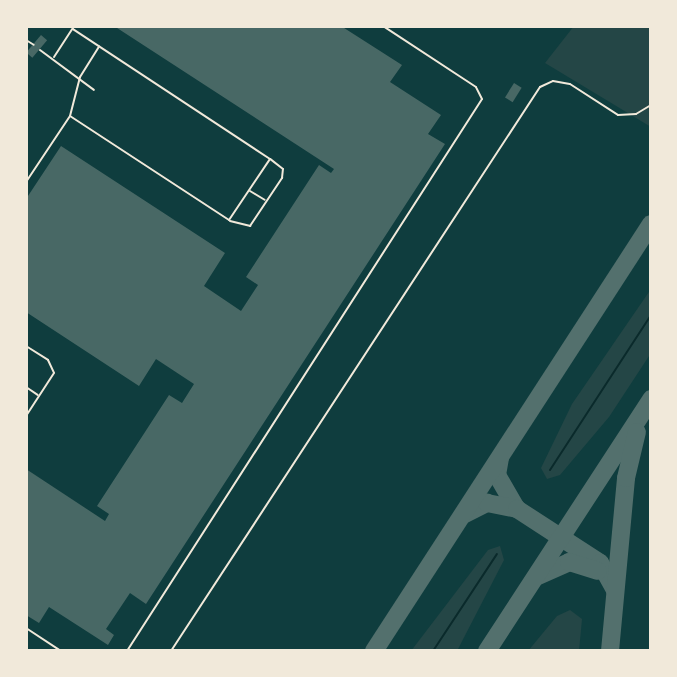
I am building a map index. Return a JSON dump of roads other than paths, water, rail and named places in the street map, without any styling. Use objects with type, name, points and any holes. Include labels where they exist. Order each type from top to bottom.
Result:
[{"type":"lane","points":[[127,651],[480,104],[476,87],[383,26]]},
{"type":"lane","points":[[53,59],[73,27],[270,159],[283,173],[246,228],[70,116]]},
{"type":"lane","points":[[26,40],[34,45]]},
{"type":"lane","points":[[26,182],[70,116],[80,77],[100,46]]},
{"type":"lane","points":[[40,50],[94,90]]},
{"type":"lane","points":[[171,651],[540,87],[553,81],[570,84],[618,115],[636,114],[651,105]]},
{"type":"lane","points":[[229,220],[270,159]]},
{"type":"lane","points":[[249,190],[266,201]]},
{"type":"lane","points":[[26,346],[53,366],[26,416]]},
{"type":"lane","points":[[26,387],[39,395]]},
{"type":"lane","points":[[26,628],[61,651]]},
{"type":"waterway","points":[[550,470],[651,315]]},
{"type":"waterway","points":[[433,651],[497,554]]}]
